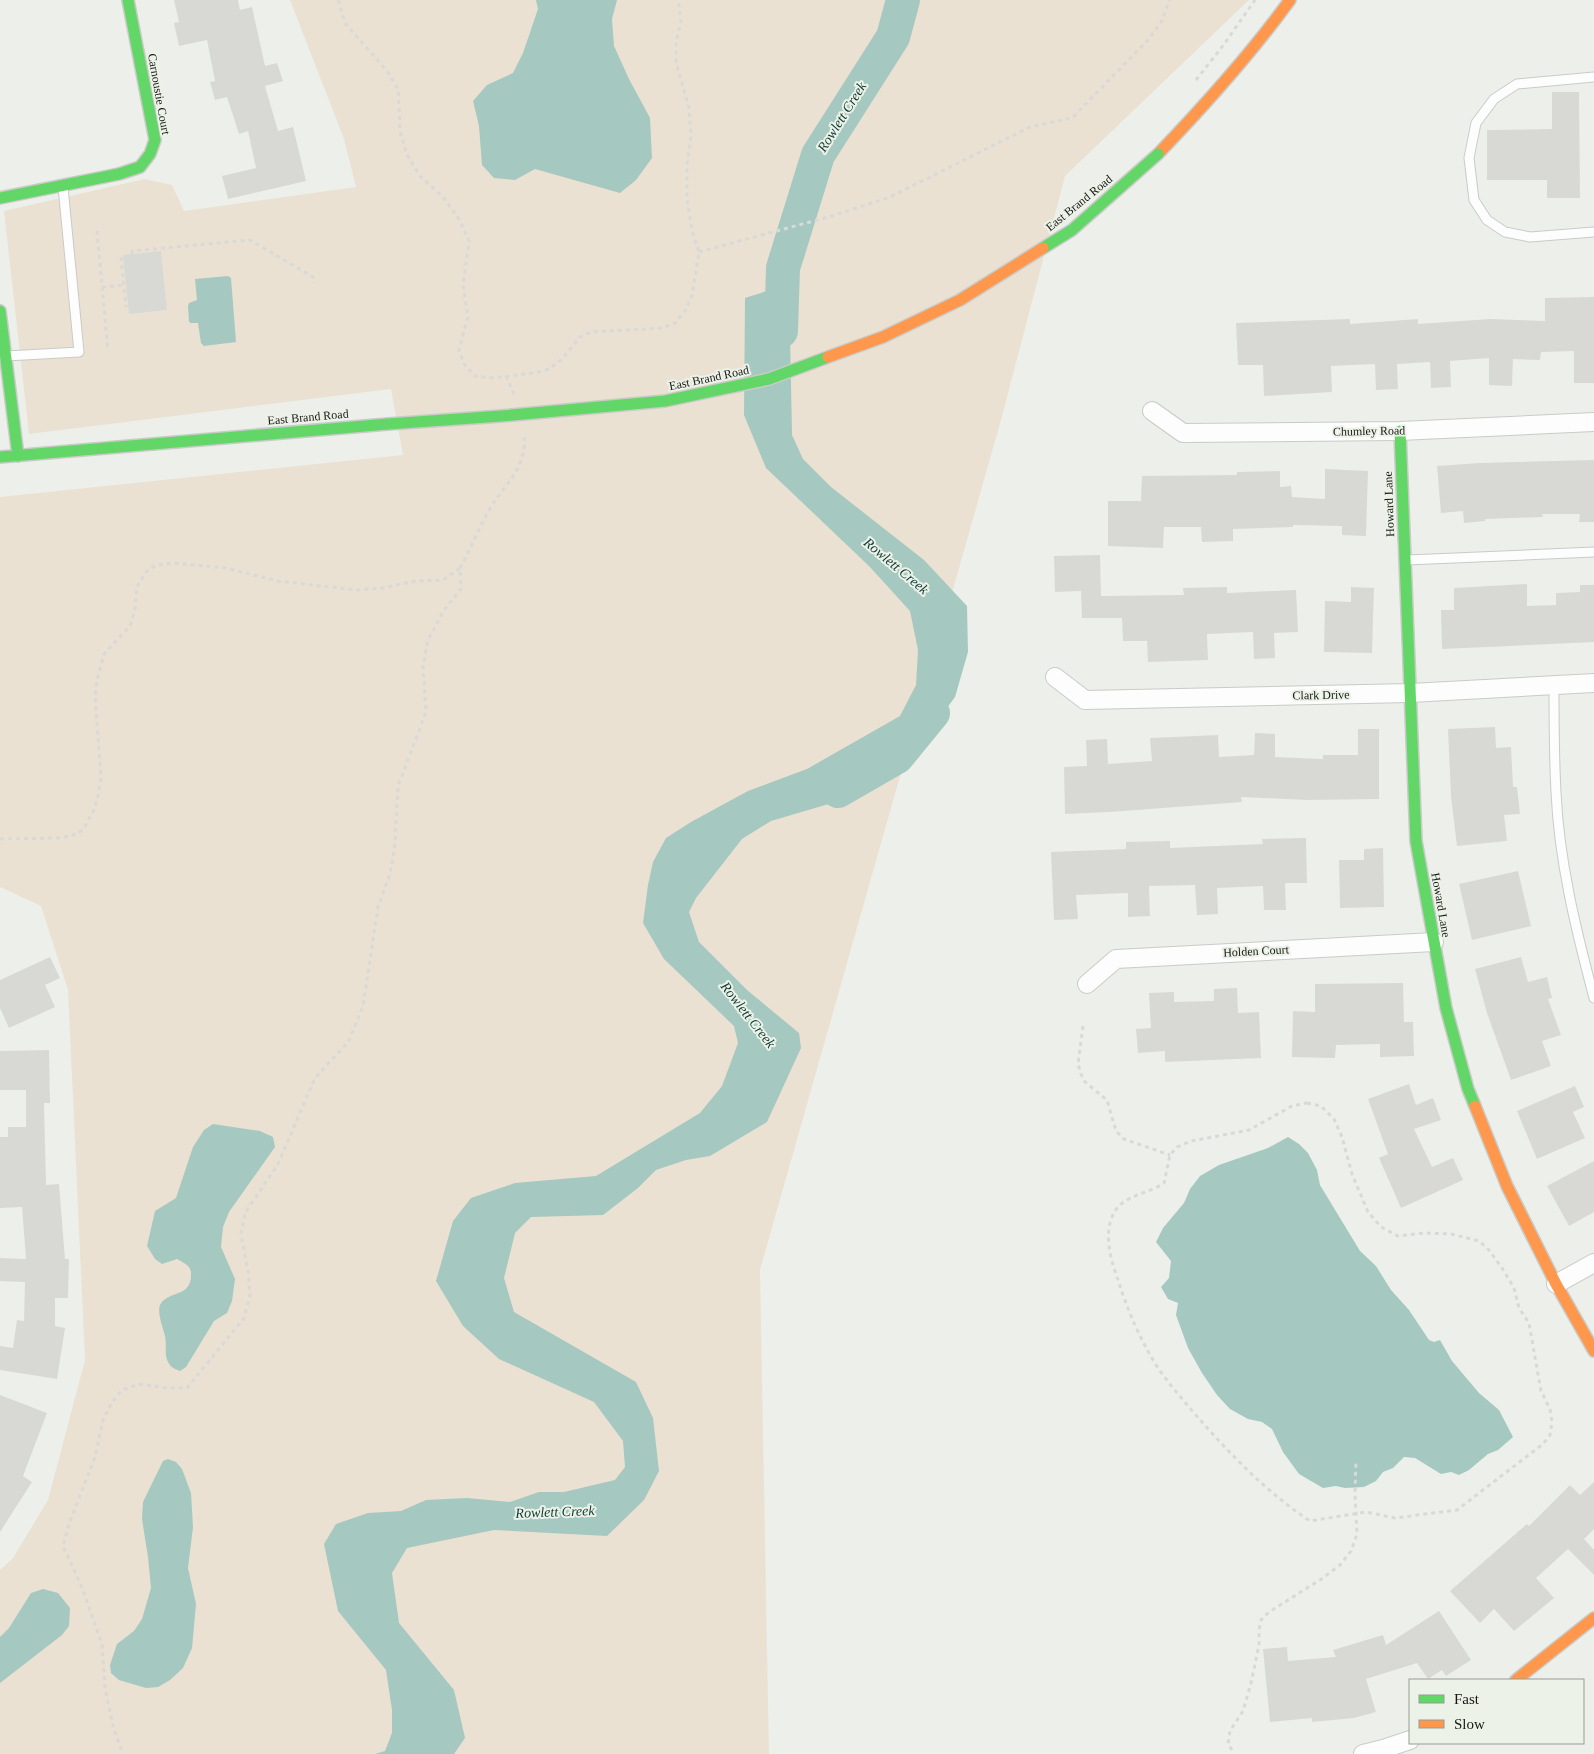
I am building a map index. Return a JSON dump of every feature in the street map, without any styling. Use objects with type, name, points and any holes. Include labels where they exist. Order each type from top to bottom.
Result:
[{"type":"street","name":"Carnoustie Court","points":[[0,198],[119,174],[140,167],[150,154],[155,140],[128,0]]},
{"type":"street","name":"East Brand Road","points":[[0,458],[666,401],[769,380],[883,337],[960,300],[1072,230],[1158,154],[1225,82],[1268,32],[1290,0]]},
{"type":"street","points":[[0,311],[18,456]]},
{"type":"street","name":"Chumley Road","points":[[1152,411],[1183,434],[1400,430],[1594,422]]},
{"type":"street","name":"Howard Lane","points":[[1400,430],[1416,841],[1446,1008],[1468,1089],[1507,1186],[1556,1284],[1594,1351]]},
{"type":"street","name":"Clark Drive","points":[[1055,677],[1085,700],[1410,693],[1594,684]]},
{"type":"street","name":"Holden Court","points":[[1087,984],[1116,959],[1434,942]]},
{"type":"street","points":[[1556,1284],[1594,1263]]},
{"type":"street","points":[[1517,1679],[1594,1618]]},
{"type":"street","points":[[1363,1754],[1409,1740]]},
{"type":"lane","points":[[1594,78],[1517,84],[1494,99],[1476,123],[1470,158],[1474,200],[1487,220],[1505,232],[1530,237],[1594,232]]},
{"type":"lane","points":[[6,356],[79,352],[63,185]]},
{"type":"lane","points":[[1404,560],[1594,552]]},
{"type":"lane","points":[[1554,685],[1556,792],[1561,845],[1572,906],[1594,998]]},
{"type":"path","points":[[338,0],[344,23],[387,71],[398,89],[400,131],[407,155],[420,176],[444,197],[459,219],[468,242],[464,285],[468,317],[459,350],[464,364],[475,376],[494,378],[534,374],[549,369],[562,359],[580,338],[591,332],[662,328],[676,323],[685,311],[692,296],[699,252],[692,230],[687,199],[687,165],[691,136],[689,108],[676,62],[676,42],[681,22],[677,0]]},
{"type":"path","points":[[699,252],[832,216],[890,197],[1030,127],[1072,118],[1149,39],[1162,21],[1169,0]]},
{"type":"path","points":[[1190,87],[1222,47],[1255,0]]},
{"type":"path","points":[[97,231],[108,351]]},
{"type":"path","points":[[132,254],[132,251],[250,240],[313,277],[314,283]]},
{"type":"path","points":[[122,257],[126,307]]},
{"type":"path","points":[[102,287],[125,285]]},
{"type":"path","points":[[506,376],[517,399]]},
{"type":"path","points":[[123,1754],[114,1730],[105,1689],[102,1644],[81,1585],[63,1546],[69,1524],[95,1458],[103,1420],[112,1402],[122,1390],[139,1384],[167,1388],[187,1388],[244,1318],[250,1296],[248,1271],[241,1234],[245,1213],[278,1164],[315,1078],[349,1041],[363,1006],[378,907],[390,874],[395,844],[398,786],[426,712],[423,665],[428,640],[444,610],[460,589],[460,568],[488,512],[501,491],[518,470],[526,447],[524,431]]},
{"type":"path","points":[[0,839],[58,838],[71,836],[83,830],[98,796],[101,777],[95,695],[104,654],[130,626],[137,588],[146,572],[156,565],[174,562],[225,568],[278,581],[356,590],[383,588],[416,581],[442,580],[460,568]]},
{"type":"path","points":[[1083,1026],[1078,1064],[1081,1074],[1085,1082],[1107,1100],[1116,1131],[1124,1139],[1170,1155]]},
{"type":"path","points":[[1307,1103],[1321,1106],[1334,1119],[1342,1137],[1352,1174],[1361,1197],[1368,1212],[1381,1227],[1398,1236],[1424,1233],[1452,1234],[1478,1240],[1489,1250],[1514,1288],[1519,1308],[1530,1323],[1541,1391],[1550,1409],[1552,1422],[1550,1435],[1543,1444],[1457,1510],[1395,1518],[1366,1512],[1356,1514],[1310,1521],[1265,1487],[1216,1438],[1176,1393],[1149,1354],[1126,1307],[1111,1260],[1108,1233],[1112,1216],[1119,1205],[1134,1196],[1156,1189],[1164,1183],[1170,1155],[1177,1147],[1191,1141],[1249,1130],[1292,1106],[1307,1103]]},
{"type":"path","points":[[1232,1750],[1228,1744],[1230,1731],[1243,1711],[1251,1683],[1259,1645],[1261,1620],[1269,1612],[1340,1565],[1351,1551],[1357,1534],[1356,1460]]},
{"type":"shaded area","points":[[290,0],[1249,0],[1065,176],[1001,420],[760,1270],[769,1754],[0,1754],[0,1570],[13,1558],[48,1500],[85,1360],[68,990],[41,906],[0,887],[0,497],[403,455],[391,389],[29,434],[4,211],[145,179],[172,185],[184,211],[356,187],[344,139]]},
{"type":"water","points":[[536,0],[617,0],[612,19],[614,46],[650,118],[652,158],[636,180],[620,193],[535,169],[515,180],[494,178],[482,165],[479,126],[473,101],[487,85],[513,73],[523,53],[538,9]]},
{"type":"water","points":[[228,276],[231,278],[236,342],[204,346],[201,343],[198,323],[189,322],[189,303],[197,300],[195,279]]},
{"type":"water","points":[[789,284],[792,435],[803,459],[831,487],[924,560],[967,606],[968,652],[955,697],[933,727],[832,803],[771,821],[742,839],[696,898],[689,912],[699,942],[747,990],[799,1033],[801,1048],[767,1122],[710,1156],[686,1160],[656,1170],[638,1188],[603,1215],[531,1217],[515,1233],[504,1278],[514,1312],[636,1382],[653,1418],[659,1471],[644,1500],[607,1536],[494,1530],[407,1548],[392,1573],[399,1623],[454,1690],[465,1738],[454,1754],[375,1754],[385,1751],[392,1733],[392,1710],[386,1670],[338,1611],[324,1544],[336,1524],[368,1513],[401,1511],[426,1500],[467,1498],[510,1502],[539,1492],[564,1492],[615,1480],[625,1467],[623,1441],[594,1402],[499,1359],[463,1326],[436,1281],[453,1221],[471,1198],[515,1183],[596,1176],[700,1113],[722,1086],[738,1043],[734,1026],[664,959],[643,923],[653,862],[666,838],[691,822],[748,791],[807,769],[900,716],[916,685],[918,650],[910,611],[869,566],[766,468],[744,415],[745,298]]},
{"type":"water","points":[[213,1124],[260,1131],[273,1137],[275,1147],[229,1212],[223,1227],[221,1247],[235,1279],[232,1301],[227,1313],[214,1321],[186,1367],[180,1371],[172,1367],[167,1359],[166,1339],[159,1308],[168,1297],[183,1291],[187,1287],[190,1282],[191,1272],[187,1265],[177,1259],[162,1264],[155,1259],[147,1246],[155,1211],[176,1198],[193,1147],[204,1130]]},
{"type":"water","points":[[1288,1137],[1308,1153],[1317,1170],[1320,1185],[1360,1251],[1376,1266],[1391,1290],[1409,1310],[1429,1340],[1434,1342],[1440,1340],[1452,1361],[1479,1393],[1499,1410],[1513,1437],[1469,1470],[1459,1475],[1451,1472],[1441,1474],[1415,1458],[1404,1457],[1393,1468],[1383,1472],[1376,1481],[1364,1487],[1345,1488],[1336,1486],[1323,1488],[1299,1474],[1283,1452],[1272,1429],[1262,1422],[1248,1419],[1230,1409],[1217,1395],[1188,1348],[1176,1315],[1178,1303],[1168,1299],[1161,1287],[1169,1278],[1171,1261],[1156,1242],[1163,1228],[1184,1203],[1190,1189],[1200,1176],[1219,1165],[1268,1148]]},
{"type":"water","points":[[168,1459],[176,1462],[182,1469],[191,1493],[193,1527],[188,1568],[196,1604],[192,1648],[183,1668],[170,1680],[158,1687],[146,1688],[119,1680],[111,1673],[110,1665],[117,1644],[134,1631],[142,1619],[151,1588],[142,1519],[143,1502],[163,1461]]},
{"type":"water","points":[[43,1589],[58,1593],[70,1608],[69,1626],[62,1635],[0,1683],[0,1637],[9,1628],[31,1593]]},
{"type":"building","points":[[174,0],[238,0],[240,10],[252,7],[265,66],[277,63],[283,81],[265,86],[278,131],[293,127],[306,181],[228,199],[222,176],[256,168],[248,131],[239,134],[227,97],[215,100],[210,82],[215,81],[207,40],[179,46],[174,23],[179,22]]},
{"type":"building","points":[[1552,92],[1579,92],[1580,198],[1547,198],[1547,180],[1487,180],[1487,130],[1552,129]]},
{"type":"building","points":[[161,251],[167,310],[129,314],[123,255]]},
{"type":"building","points":[[1594,297],[1594,383],[1574,383],[1574,351],[1541,352],[1540,360],[1513,359],[1512,386],[1489,385],[1489,358],[1450,361],[1451,387],[1431,388],[1430,362],[1397,364],[1398,389],[1376,390],[1375,364],[1331,366],[1332,392],[1264,396],[1263,365],[1238,365],[1236,323],[1350,319],[1350,324],[1418,319],[1418,324],[1490,319],[1545,321],[1545,298]]},
{"type":"building","points":[[1594,460],[1594,522],[1579,522],[1580,514],[1542,514],[1543,517],[1485,519],[1485,521],[1464,523],[1463,511],[1441,513],[1437,466]]},
{"type":"building","points":[[1325,469],[1368,471],[1366,536],[1342,535],[1342,526],[1293,525],[1293,527],[1233,529],[1233,541],[1202,542],[1201,527],[1164,527],[1163,548],[1108,546],[1108,501],[1141,501],[1142,476],[1237,475],[1237,472],[1280,471],[1280,487],[1291,486],[1292,497],[1325,499]]},
{"type":"building","points":[[1100,555],[1101,596],[1184,595],[1183,588],[1227,587],[1227,593],[1296,590],[1298,632],[1274,633],[1275,658],[1254,659],[1253,632],[1207,634],[1208,660],[1148,662],[1147,641],[1123,641],[1122,618],[1082,618],[1081,591],[1055,592],[1054,556]]},
{"type":"building","points":[[1527,584],[1527,606],[1556,605],[1556,593],[1580,592],[1580,585],[1594,585],[1594,642],[1442,649],[1441,610],[1454,610],[1454,588]]},
{"type":"building","points":[[1351,587],[1374,588],[1372,653],[1324,652],[1325,601],[1351,602]]},
{"type":"building","points":[[1495,727],[1496,748],[1511,747],[1513,787],[1517,787],[1520,814],[1504,815],[1507,841],[1457,846],[1451,797],[1448,729]]},
{"type":"building","points":[[1358,729],[1379,729],[1379,799],[1307,800],[1241,797],[1242,802],[1065,814],[1064,767],[1087,766],[1086,740],[1107,739],[1108,764],[1152,761],[1150,738],[1218,735],[1219,757],[1254,755],[1255,733],[1275,734],[1275,757],[1323,759],[1323,755],[1358,755]]},
{"type":"building","points":[[1306,838],[1307,883],[1285,883],[1286,910],[1264,910],[1263,886],[1217,888],[1218,914],[1197,915],[1195,885],[1149,886],[1150,916],[1128,917],[1128,893],[1076,895],[1078,919],[1054,920],[1051,852],[1126,849],[1126,842],[1170,841],[1170,848],[1263,844],[1262,839]]},
{"type":"building","points":[[1383,848],[1384,907],[1340,908],[1339,860],[1364,860],[1364,849]]},
{"type":"building","points":[[1518,871],[1531,926],[1472,940],[1459,884]]},
{"type":"building","points":[[50,957],[60,978],[45,985],[55,1007],[9,1028],[0,1008],[0,980]]},
{"type":"building","points":[[1521,957],[1528,982],[1547,977],[1552,998],[1548,999],[1561,1035],[1542,1041],[1551,1066],[1511,1080],[1487,1013],[1475,969]]},
{"type":"building","points":[[1403,983],[1404,1022],[1413,1022],[1414,1056],[1380,1057],[1380,1044],[1336,1045],[1335,1058],[1292,1057],[1293,1011],[1315,1012],[1315,984]]},
{"type":"building","points":[[1237,988],[1238,1013],[1259,1012],[1261,1058],[1165,1062],[1165,1051],[1138,1053],[1136,1029],[1151,1028],[1149,993],[1174,992],[1174,1002],[1214,1001],[1214,989]]},
{"type":"building","points":[[49,1050],[50,1103],[44,1103],[46,1185],[59,1184],[65,1259],[69,1259],[68,1298],[55,1298],[55,1326],[65,1328],[57,1379],[0,1370],[0,1346],[13,1348],[17,1320],[24,1321],[25,1282],[0,1281],[0,1258],[26,1259],[22,1207],[0,1208],[0,1137],[8,1137],[8,1127],[26,1127],[26,1090],[0,1090],[0,1051]]},
{"type":"building","points":[[1409,1084],[1416,1105],[1433,1098],[1441,1120],[1414,1129],[1432,1167],[1453,1158],[1463,1180],[1401,1208],[1379,1158],[1388,1154],[1368,1099]]},
{"type":"building","points":[[1575,1086],[1584,1107],[1573,1112],[1585,1138],[1537,1159],[1517,1111]]},
{"type":"building","points":[[1594,1161],[1594,1212],[1569,1226],[1547,1186]]},
{"type":"building","points":[[0,1395],[47,1413],[23,1476],[32,1482],[0,1532]]},
{"type":"building","points":[[1594,1482],[1594,1529],[1584,1539],[1594,1550],[1594,1575],[1568,1549],[1536,1578],[1554,1598],[1514,1631],[1494,1609],[1480,1623],[1450,1591],[1527,1524],[1529,1526],[1570,1485],[1580,1495]]},
{"type":"building","points":[[1439,1611],[1471,1660],[1446,1676],[1442,1670],[1428,1679],[1417,1663],[1366,1679],[1376,1712],[1354,1718],[1312,1722],[1312,1718],[1270,1722],[1263,1649],[1287,1647],[1288,1661],[1336,1657],[1333,1650],[1383,1635],[1386,1645]]},
{"type":"waterway","name":"Rowlett Creek","points":[[781,331],[783,268],[818,155],[893,37],[903,0]]},
{"type":"waterway","name":"Rowlett Creek","points":[[838,791],[897,757],[933,713]]},
{"type":"traffic: fast","points":[[0,198],[119,174],[140,167],[150,154],[155,140],[128,0]]},
{"type":"traffic: fast","points":[[1043,248],[1072,230],[1158,154]]},
{"type":"traffic: fast","points":[[0,311],[18,456]]},
{"type":"traffic: fast","points":[[388,424],[665,401],[769,379],[828,357]]},
{"type":"traffic: fast","points":[[0,457],[388,424]]},
{"type":"traffic: fast","points":[[1400,431],[1416,841],[1446,1008],[1468,1089],[1475,1106]]},
{"type":"traffic: slow","points":[[1158,154],[1227,79],[1290,0]]},
{"type":"traffic: slow","points":[[828,357],[883,337],[960,300],[1043,248]]},
{"type":"traffic: slow","points":[[1475,1106],[1507,1186],[1556,1284],[1594,1351]]},
{"type":"traffic: slow","points":[[1517,1679],[1594,1618]]}]
